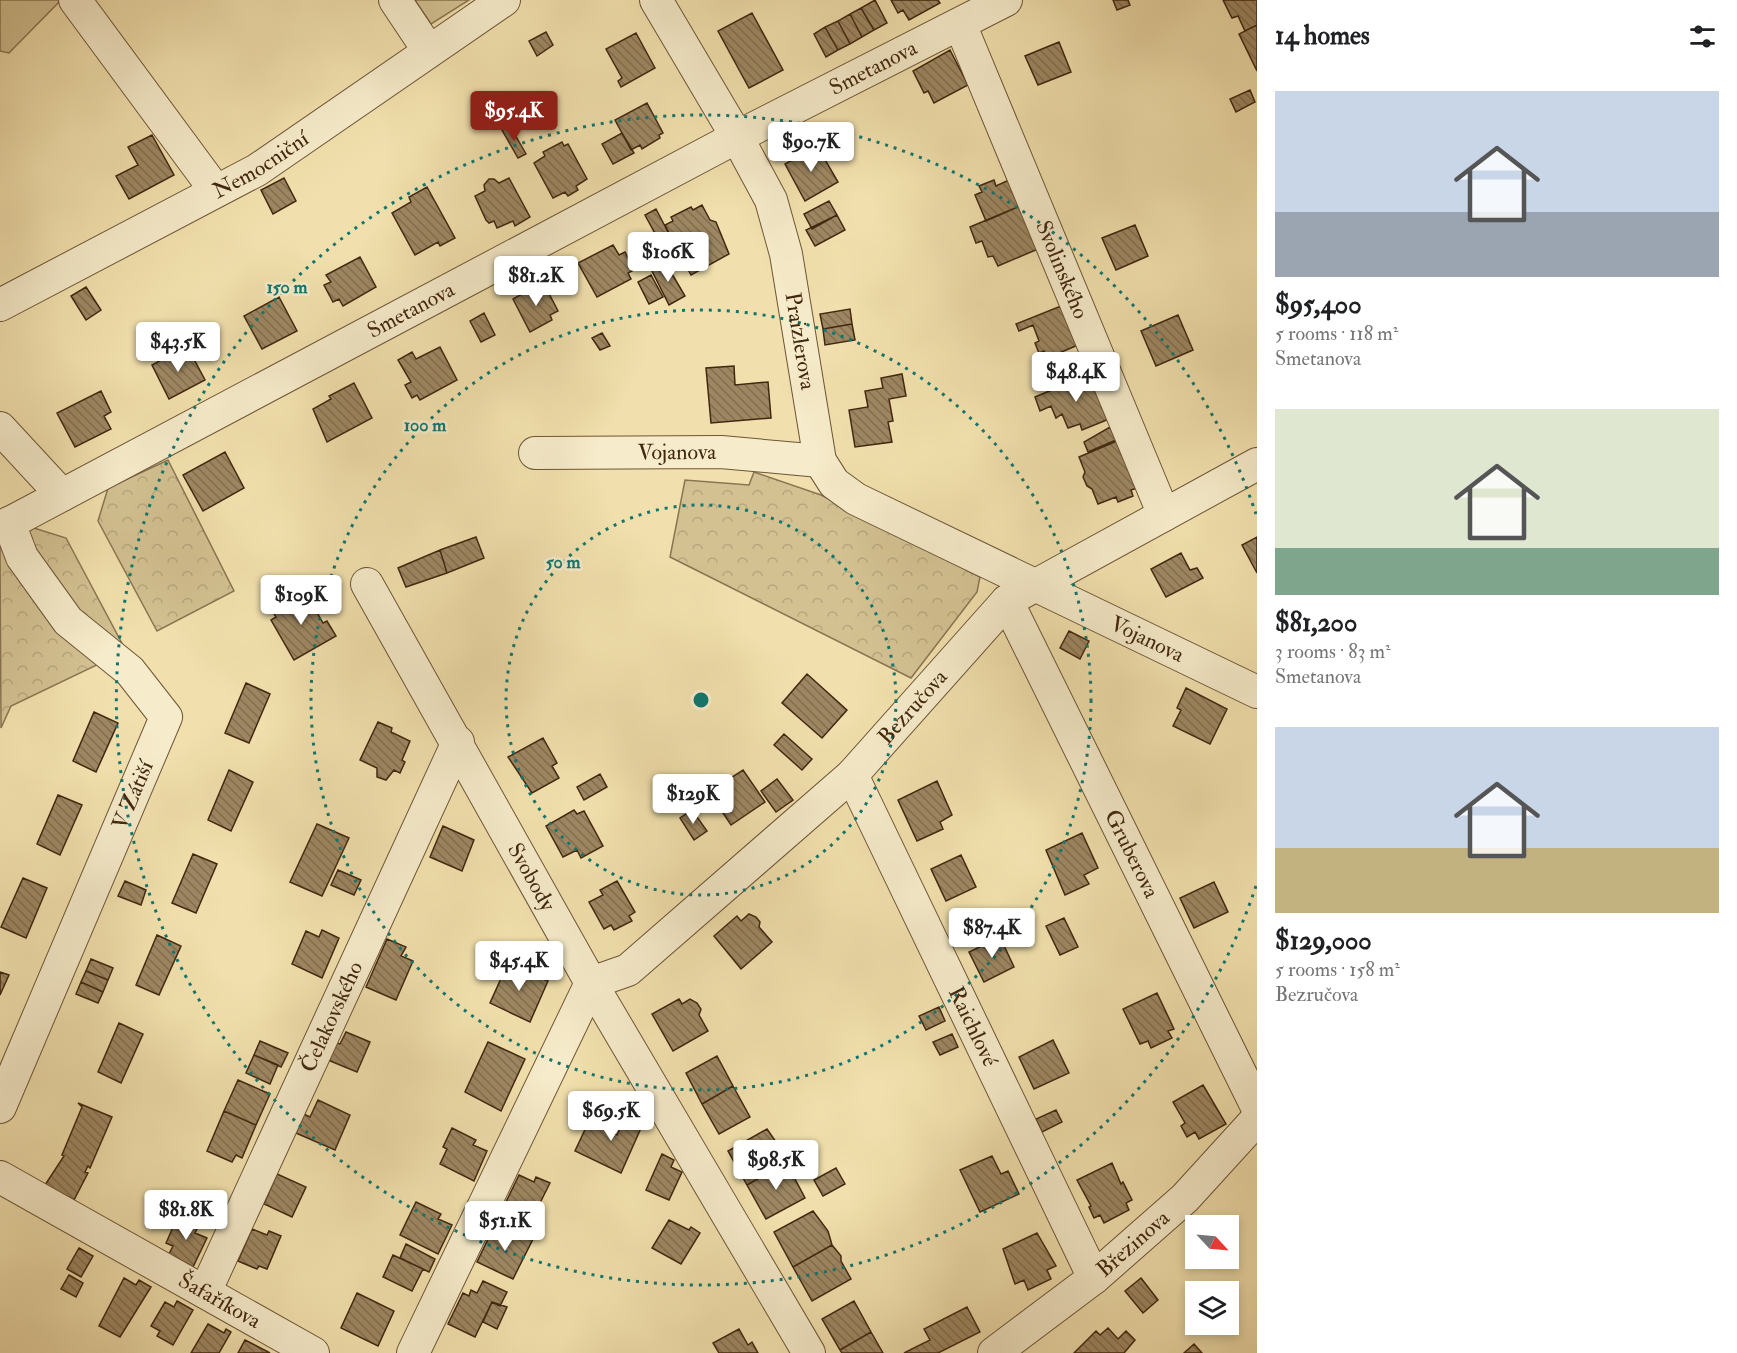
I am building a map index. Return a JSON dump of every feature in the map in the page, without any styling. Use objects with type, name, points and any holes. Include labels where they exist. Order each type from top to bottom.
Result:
[{"type":"street","points":[[75,0],[216,191]]},
{"type":"street","points":[[395,0],[429,51]]},
{"type":"street","name":"Nemocniční","points":[[0,304],[257,170],[504,0]]},
{"type":"street","name":"Praizlerova","points":[[656,0],[737,137],[771,200],[786,254],[820,461],[834,483],[856,499],[1036,586]]},
{"type":"street","name":"Smetanova","points":[[4,525],[737,137],[1006,0]]},
{"type":"street","name":"Svolinského","points":[[960,24],[1164,515]]},
{"type":"street","points":[[0,428],[62,495]]},
{"type":"street","name":"Vojanova","points":[[535,453],[721,452],[820,461]]},
{"type":"street","name":"Bezručova","points":[[591,983],[628,970],[852,775],[1007,601],[1257,464]]},
{"type":"street","name":"V Zátiší","points":[[0,1107],[165,717],[130,671],[68,621],[22,557],[4,525]]},
{"type":"street","name":"Svobody","points":[[367,584],[458,742],[591,983],[809,1353]]},
{"type":"street","name":"Vojanova","points":[[1036,586],[1257,692]]},
{"type":"street","name":"Gruberova","points":[[1007,601],[1257,1107]]},
{"type":"street","name":"Čelakovského","points":[[205,1292],[458,742]]},
{"type":"street","name":"Raichlové","points":[[852,775],[1094,1278]]},
{"type":"street","points":[[413,1353],[591,983]]},
{"type":"street","name":"Březinova","points":[[994,1353],[1094,1278],[1185,1198],[1257,1119]]},
{"type":"street","name":"Šafaříkova","points":[[0,1177],[313,1353]]},
{"type":"green space","points":[[0,0],[61,0],[9,53],[0,51]]},
{"type":"green space","points":[[415,0],[469,0],[431,24]]},
{"type":"green space","points":[[168,460],[234,591],[157,631],[98,521],[108,488]]},
{"type":"green space","points":[[754,472],[821,495],[980,577],[977,592],[911,678],[670,557],[685,480],[749,485]]},
{"type":"green space","points":[[34,528],[66,538],[126,651],[11,706],[1,728],[0,547]]},
{"type":"building","points":[[875,0],[887,23],[874,30],[861,8]]},
{"type":"building","points":[[891,0],[938,0],[940,3],[909,20],[903,10],[898,13]]},
{"type":"building","points":[[1113,0],[1128,0],[1130,5],[1117,10]]},
{"type":"building","points":[[1223,0],[1257,0],[1257,25],[1245,31],[1238,16],[1232,18]]},
{"type":"building","points":[[861,8],[874,30],[862,37],[850,14]]},
{"type":"building","points":[[752,13],[783,70],[749,88],[718,31]]},
{"type":"building","points":[[850,14],[862,37],[850,44],[838,21]]},
{"type":"building","points":[[838,21],[850,44],[838,50],[825,27]]},
{"type":"building","points":[[1257,25],[1257,71],[1239,34]]},
{"type":"building","points":[[825,27],[838,50],[826,57],[814,34]]},
{"type":"building","points":[[546,32],[553,45],[537,56],[529,41]]},
{"type":"building","points":[[636,33],[655,68],[621,87],[618,81],[622,78],[606,49]]},
{"type":"building","points":[[1059,42],[1071,72],[1038,85],[1025,56]]},
{"type":"building","points":[[950,50],[968,85],[934,103],[928,91],[924,93],[913,71]]},
{"type":"building","points":[[1250,90],[1255,102],[1236,112],[1230,99]]},
{"type":"building","points":[[647,103],[663,133],[659,135],[660,138],[642,149],[640,145],[631,150],[615,120]]},
{"type":"building","points":[[510,126],[526,154],[518,158],[502,130]]},
{"type":"building","points":[[622,133],[634,153],[613,164],[602,144]]},
{"type":"building","points":[[152,135],[174,175],[129,199],[116,176],[138,165],[128,147]]},
{"type":"building","points":[[562,142],[564,146],[568,144],[587,179],[576,186],[578,190],[568,196],[565,192],[553,198],[534,163],[545,156],[543,152]]},
{"type":"building","points":[[817,146],[838,182],[805,201],[785,164]]},
{"type":"building","points":[[284,178],[296,201],[273,214],[261,190]]},
{"type":"building","points":[[509,178],[530,217],[515,226],[513,221],[497,228],[494,221],[489,223],[486,220],[475,196],[485,191],[484,185],[489,179],[494,179],[499,183]]},
{"type":"building","points":[[994,180],[996,186],[1009,180],[1020,206],[986,221],[975,195],[982,192],[979,186]]},
{"type":"building","points":[[427,187],[455,238],[440,246],[438,242],[415,255],[392,213],[411,202],[409,197]]},
{"type":"building","points":[[829,201],[837,215],[812,229],[804,214]]},
{"type":"building","points":[[702,205],[710,220],[716,222],[729,254],[691,275],[665,225],[673,221],[671,217],[691,207],[693,210]]},
{"type":"building","points":[[1020,206],[1038,249],[998,266],[993,256],[988,257],[982,241],[976,243],[970,227]]},
{"type":"building","points":[[656,209],[680,255],[670,261],[645,215]]},
{"type":"building","points":[[837,215],[845,230],[815,246],[806,230]]},
{"type":"building","points":[[1135,225],[1148,256],[1116,270],[1102,238]]},
{"type":"building","points":[[613,245],[619,255],[625,252],[634,270],[628,273],[631,279],[597,297],[578,263]]},
{"type":"building","points":[[360,257],[376,287],[343,306],[339,299],[333,302],[324,285],[331,282],[326,275]]},
{"type":"building","points":[[665,262],[685,296],[669,305],[651,269]]},
{"type":"building","points":[[651,275],[663,297],[649,304],[638,282]]},
{"type":"building","points":[[543,282],[558,311],[550,315],[552,320],[530,332],[513,299]]},
{"type":"building","points":[[86,287],[101,310],[86,320],[71,296]]},
{"type":"building","points":[[279,297],[297,331],[262,349],[244,316]]},
{"type":"building","points":[[1061,306],[1078,345],[1052,356],[1051,354],[1046,356],[1044,351],[1039,353],[1035,343],[1039,341],[1033,325],[1019,331],[1016,324]]},
{"type":"building","points":[[850,309],[852,324],[823,329],[820,314]]},
{"type":"building","points":[[484,313],[495,335],[481,342],[470,321]]},
{"type":"building","points":[[1178,315],[1193,350],[1156,366],[1141,331]]},
{"type":"building","points":[[852,324],[855,340],[825,345],[823,329]]},
{"type":"building","points":[[602,333],[610,346],[600,350],[592,338]]},
{"type":"building","points":[[187,346],[205,380],[169,399],[152,365]]},
{"type":"building","points":[[440,347],[457,380],[420,400],[417,395],[412,398],[405,385],[411,382],[398,360],[412,352],[416,359]]},
{"type":"building","points":[[734,366],[735,385],[768,382],[771,418],[711,423],[706,368]]},
{"type":"building","points":[[902,374],[906,396],[889,399],[893,421],[888,422],[892,442],[855,447],[849,410],[868,407],[865,391],[883,388],[881,378]]},
{"type":"building","points":[[1090,374],[1109,419],[1082,430],[1080,424],[1068,428],[1062,414],[1056,418],[1051,406],[1040,411],[1035,397]]},
{"type":"building","points":[[354,383],[372,418],[327,442],[313,409],[331,399],[329,396]]},
{"type":"building","points":[[101,391],[111,412],[104,416],[111,429],[75,447],[57,413]]},
{"type":"building","points":[[1110,427],[1116,440],[1088,452],[1084,442]]},
{"type":"building","points":[[1117,441],[1137,488],[1131,490],[1133,496],[1118,502],[1116,497],[1098,504],[1092,489],[1087,486],[1083,477],[1085,472],[1079,457]]},
{"type":"building","points":[[225,452],[244,488],[203,511],[183,475]]},
{"type":"building","points":[[476,537],[484,558],[447,573],[440,550]]},
{"type":"building","points":[[1257,537],[1257,573],[1242,545]]},
{"type":"building","points":[[440,550],[447,573],[406,587],[398,568]]},
{"type":"building","points":[[1181,553],[1190,570],[1197,568],[1203,578],[1166,597],[1151,569]]},
{"type":"building","points":[[301,593],[311,609],[314,607],[323,623],[327,621],[336,636],[294,660],[271,620],[276,617],[271,609]]},
{"type":"building","points":[[1069,631],[1089,641],[1080,659],[1060,648]]},
{"type":"building","points":[[807,674],[847,710],[822,738],[782,703]]},
{"type":"building","points":[[246,683],[270,694],[249,743],[225,733]]},
{"type":"building","points":[[1186,688],[1227,709],[1210,744],[1173,726],[1181,710],[1177,708]]},
{"type":"building","points":[[94,712],[118,723],[96,772],[73,761]]},
{"type":"building","points":[[378,722],[392,728],[391,732],[410,741],[402,760],[405,762],[400,773],[394,770],[386,780],[377,777],[377,768],[360,760]]},
{"type":"building","points":[[784,734],[812,759],[802,770],[774,745]]},
{"type":"building","points":[[543,738],[557,763],[552,766],[559,778],[532,793],[508,757]]},
{"type":"building","points":[[229,770],[253,782],[231,831],[208,820]]},
{"type":"building","points":[[743,770],[765,802],[731,825],[709,792]]},
{"type":"building","points":[[600,774],[607,787],[584,800],[577,787]]},
{"type":"building","points":[[777,779],[793,800],[776,812],[761,791]]},
{"type":"building","points":[[937,781],[952,815],[940,822],[943,829],[917,841],[898,800]]},
{"type":"building","points":[[58,795],[82,805],[60,855],[37,844]]},
{"type":"building","points":[[574,810],[577,814],[584,811],[603,846],[581,858],[577,850],[563,857],[546,826]]},
{"type":"building","points":[[692,810],[707,831],[694,840],[680,818]]},
{"type":"building","points":[[317,824],[349,838],[322,896],[290,882]]},
{"type":"building","points":[[443,826],[474,840],[462,871],[430,857]]},
{"type":"building","points":[[1082,833],[1098,868],[1084,875],[1089,884],[1065,895],[1046,850]]},
{"type":"building","points":[[193,854],[217,864],[196,913],[172,903]]},
{"type":"building","points":[[961,855],[976,887],[946,901],[931,869]]},
{"type":"building","points":[[338,870],[361,880],[354,895],[331,885]]},
{"type":"building","points":[[23,878],[47,888],[26,938],[1,927]]},
{"type":"building","points":[[125,881],[146,890],[141,905],[118,896]]},
{"type":"building","points":[[617,881],[635,912],[629,916],[632,921],[614,930],[611,925],[604,929],[589,902],[603,895],[600,890]]},
{"type":"building","points":[[1214,882],[1228,912],[1194,928],[1180,898]]},
{"type":"building","points":[[749,914],[756,917],[760,922],[759,927],[772,942],[741,969],[714,936],[737,916],[741,921]]},
{"type":"building","points":[[1064,918],[1078,947],[1060,955],[1046,926]]},
{"type":"building","points":[[322,930],[339,938],[322,978],[292,964],[306,931],[319,937]]},
{"type":"building","points":[[157,935],[181,946],[159,995],[136,985]]},
{"type":"building","points":[[1000,937],[1014,967],[984,982],[969,952]]},
{"type":"building","points":[[387,939],[406,947],[401,956],[413,961],[396,1000],[366,987]]},
{"type":"building","points":[[91,959],[113,968],[108,980],[86,971]]},
{"type":"building","points":[[508,963],[548,981],[530,1022],[490,1003]]},
{"type":"building","points":[[86,971],[108,980],[103,992],[81,982]]},
{"type":"building","points":[[0,972],[9,975],[0,995]]},
{"type":"building","points":[[81,982],[103,992],[98,1003],[76,994]]},
{"type":"building","points":[[1157,993],[1174,1029],[1168,1031],[1172,1038],[1151,1048],[1148,1041],[1140,1044],[1123,1009]]},
{"type":"building","points":[[679,999],[682,1004],[690,999],[697,1003],[701,1009],[699,1015],[708,1031],[673,1051],[652,1014]]},
{"type":"building","points":[[939,1007],[945,1021],[926,1030],[919,1016]]},
{"type":"building","points":[[119,1023],[143,1034],[121,1083],[98,1072]]},
{"type":"building","points":[[346,1032],[370,1042],[357,1072],[328,1060],[336,1043],[340,1044]]},
{"type":"building","points":[[952,1034],[958,1047],[940,1055],[933,1042]]},
{"type":"building","points":[[1053,1040],[1069,1073],[1034,1089],[1019,1057]]},
{"type":"building","points":[[260,1041],[288,1053],[281,1067],[254,1055]]},
{"type":"building","points":[[488,1042],[525,1059],[501,1111],[465,1092]]},
{"type":"building","points":[[254,1055],[278,1065],[270,1084],[246,1073]]},
{"type":"building","points":[[717,1056],[733,1086],[702,1104],[686,1073]]},
{"type":"building","points":[[238,1080],[270,1094],[256,1125],[224,1111]]},
{"type":"building","points":[[1203,1085],[1226,1124],[1199,1139],[1195,1132],[1187,1137],[1181,1126],[1185,1123],[1173,1102]]},
{"type":"building","points":[[733,1086],[750,1117],[719,1134],[702,1104]]},
{"type":"building","points":[[318,1100],[350,1115],[335,1150],[296,1133],[304,1114],[310,1117]]},
{"type":"building","points":[[78,1103],[112,1117],[74,1200],[45,1185],[64,1156],[62,1155],[82,1107]]},
{"type":"building","points":[[1056,1110],[1062,1122],[1042,1132],[1036,1119]]},
{"type":"building","points":[[224,1111],[256,1125],[242,1158],[236,1155],[232,1162],[207,1151]]},
{"type":"building","points":[[628,1111],[645,1119],[621,1173],[575,1151],[589,1121],[617,1135]]},
{"type":"building","points":[[452,1128],[476,1140],[473,1145],[487,1151],[474,1181],[440,1164],[447,1149],[443,1147]]},
{"type":"building","points":[[767,1129],[785,1155],[786,1163],[747,1185],[728,1151]]},
{"type":"building","points":[[662,1154],[674,1160],[671,1167],[682,1172],[669,1200],[646,1190]]},
{"type":"building","points":[[992,1156],[1001,1174],[1008,1171],[1019,1194],[980,1212],[960,1170]]},
{"type":"building","points":[[786,1163],[793,1169],[795,1179],[805,1198],[766,1219],[747,1185]]},
{"type":"building","points":[[1112,1163],[1121,1184],[1123,1182],[1132,1200],[1126,1203],[1129,1210],[1104,1223],[1100,1215],[1094,1218],[1089,1207],[1091,1206],[1077,1180]]},
{"type":"building","points":[[836,1168],[845,1184],[823,1196],[814,1180]]},
{"type":"building","points":[[277,1174],[306,1187],[292,1217],[264,1204]]},
{"type":"building","points":[[519,1175],[534,1182],[536,1177],[550,1183],[532,1219],[504,1206]]},
{"type":"building","points":[[416,1202],[441,1214],[438,1219],[452,1225],[438,1254],[400,1235]]},
{"type":"building","points":[[813,1211],[828,1231],[832,1245],[793,1267],[774,1232]]},
{"type":"building","points":[[178,1216],[199,1225],[195,1233],[207,1238],[193,1267],[169,1254],[173,1246],[166,1243]]},
{"type":"building","points":[[669,1220],[689,1230],[691,1227],[700,1233],[681,1264],[652,1248]]},
{"type":"building","points":[[494,1227],[510,1235],[513,1229],[533,1239],[513,1279],[477,1262]]},
{"type":"building","points":[[252,1229],[267,1235],[269,1231],[281,1236],[267,1269],[259,1266],[257,1269],[238,1261]]},
{"type":"building","points":[[1037,1233],[1056,1266],[1047,1270],[1051,1279],[1028,1290],[1024,1280],[1015,1284],[1003,1249]]},
{"type":"building","points":[[406,1244],[435,1259],[429,1272],[400,1258]]},
{"type":"building","points":[[832,1245],[841,1256],[841,1261],[851,1279],[812,1301],[793,1267]]},
{"type":"building","points":[[79,1248],[93,1256],[81,1277],[67,1269]]},
{"type":"building","points":[[393,1255],[423,1269],[412,1291],[383,1277]]},
{"type":"building","points":[[69,1275],[83,1283],[76,1297],[61,1289]]},
{"type":"building","points":[[124,1278],[136,1285],[139,1280],[151,1287],[120,1337],[99,1326]]},
{"type":"building","points":[[1141,1278],[1158,1300],[1143,1313],[1125,1291]]},
{"type":"building","points":[[483,1281],[507,1292],[500,1306],[492,1302],[475,1337],[448,1324],[463,1293],[469,1296],[471,1290],[477,1293]]},
{"type":"building","points":[[357,1293],[394,1311],[378,1346],[341,1328]]},
{"type":"building","points":[[177,1301],[193,1310],[173,1345],[157,1336],[160,1331],[151,1326],[165,1302],[174,1307]]},
{"type":"building","points":[[854,1301],[871,1332],[840,1350],[822,1319]]},
{"type":"building","points":[[492,1302],[507,1307],[497,1329],[483,1322]]},
{"type":"building","points":[[967,1307],[980,1332],[938,1353],[904,1353],[930,1340],[924,1329]]},
{"type":"building","points":[[208,1324],[224,1333],[226,1329],[231,1332],[219,1353],[191,1353]]},
{"type":"building","points":[[1108,1328],[1118,1339],[1126,1331],[1135,1340],[1124,1353],[1074,1353],[1096,1331],[1100,1335]]},
{"type":"building","points":[[739,1329],[748,1345],[752,1342],[758,1353],[719,1353],[713,1343]]},
{"type":"building","points":[[871,1332],[883,1353],[842,1353],[840,1350]]},
{"type":"building","points":[[245,1340],[270,1353],[238,1353]]},
{"type":"building","points":[[1194,1344],[1202,1353],[1184,1353]]}]
